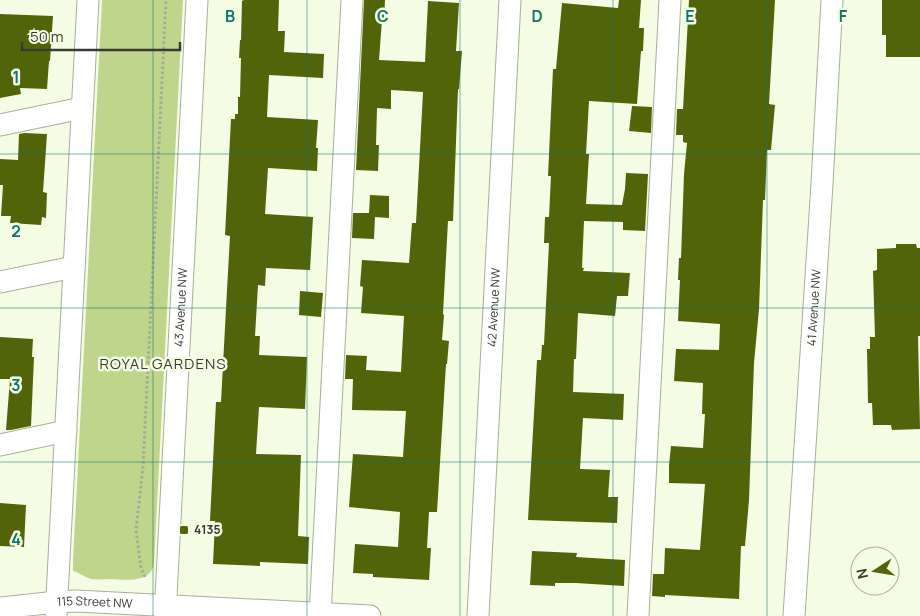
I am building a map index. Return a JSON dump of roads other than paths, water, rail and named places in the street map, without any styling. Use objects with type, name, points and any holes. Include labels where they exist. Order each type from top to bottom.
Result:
[{"type":"street","points":[[57,609],[88,0]]},
{"type":"street","name":"43 Avenue NW","points":[[165,611],[197,0]]},
{"type":"street","points":[[321,615],[352,0]]},
{"type":"street","name":"42 Avenue NW","points":[[478,616],[510,0]]},
{"type":"street","points":[[638,616],[670,0]]},
{"type":"street","name":"41 Avenue NW","points":[[794,616],[832,0]]},
{"type":"street","points":[[0,125],[82,108]]},
{"type":"street","points":[[0,282],[74,267]]},
{"type":"street","points":[[0,445],[66,431]]},
{"type":"street","name":"115 Street NW","points":[[0,608],[57,609],[76,601],[165,611],[370,616]]},
{"type":"place","name":"4135","points":[[184,530]]},
{"type":"district","name":"ROYAL GARDENS","points":[[163,364]]}]
